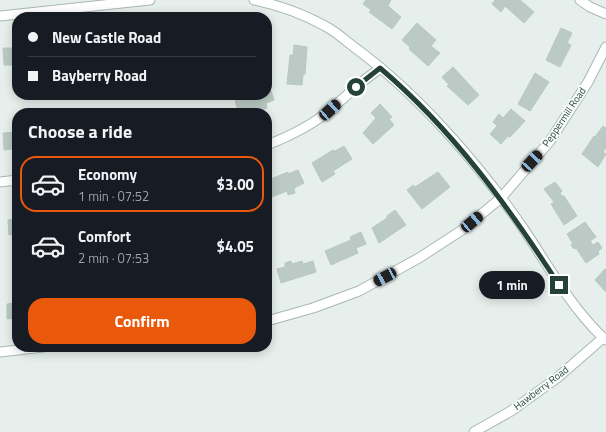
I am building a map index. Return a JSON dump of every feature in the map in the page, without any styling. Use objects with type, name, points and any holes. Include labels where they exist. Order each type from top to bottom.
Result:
[{"type":"street","points":[[38,12],[150,0]]},
{"type":"street","points":[[254,0],[272,4],[325,26],[380,68],[425,110],[484,175],[523,228],[559,285],[605,339]]},
{"type":"street","points":[[580,0],[590,7],[606,14]]},
{"type":"street","points":[[0,16],[12,15]]},
{"type":"street","name":"Peppermill Road","points":[[272,320],[313,308],[359,291],[419,258],[462,230],[501,198],[550,141],[588,82],[606,47]]},
{"type":"street","points":[[272,143],[301,130],[330,110],[368,76],[380,68]]},
{"type":"street","points":[[0,182],[12,181]]},
{"type":"street","name":"Hawberry Road","points":[[474,432],[517,407],[557,378],[605,339]]},
{"type":"street","points":[[0,352],[12,351]]},
{"type":"building","points":[[366,0],[391,0],[388,6],[401,17],[392,29],[369,12],[371,10],[363,4]]},
{"type":"building","points":[[495,0],[520,0],[534,12],[524,23],[505,6],[501,12],[492,4]]},
{"type":"building","points":[[417,23],[436,40],[431,46],[440,53],[428,66],[409,49],[410,47],[402,40]]},
{"type":"building","points":[[561,28],[572,33],[567,43],[571,45],[560,67],[546,60]]},
{"type":"building","points":[[294,45],[307,47],[305,74],[303,75],[302,85],[287,84],[290,55],[293,55]]},
{"type":"building","points":[[3,48],[12,48],[12,65],[4,65]]},
{"type":"building","points":[[453,67],[479,95],[468,105],[447,86],[449,85],[442,77]]},
{"type":"building","points":[[535,73],[549,82],[530,111],[518,104]]},
{"type":"building","points":[[272,94],[274,100],[266,103],[267,108],[237,108],[235,101],[272,100]]},
{"type":"building","points":[[380,104],[392,117],[389,119],[394,125],[373,144],[363,133],[376,118],[371,113]]},
{"type":"building","points":[[511,109],[525,121],[501,144],[490,134],[497,126],[493,122],[499,114],[503,118]]},
{"type":"building","points":[[603,126],[606,128],[606,148],[603,152],[606,154],[598,167],[582,154]]},
{"type":"building","points":[[12,132],[12,149],[4,150],[3,133]]},
{"type":"building","points":[[344,146],[352,159],[333,171],[335,174],[322,182],[312,163],[333,150],[335,151]]},
{"type":"building","points":[[298,170],[304,183],[294,188],[295,193],[288,195],[287,191],[272,197],[272,179],[288,172],[288,174]]},
{"type":"building","points":[[438,172],[450,187],[422,209],[407,190],[413,185],[415,187]]},
{"type":"building","points":[[555,182],[562,191],[560,193],[564,196],[577,216],[564,225],[551,204],[554,202],[544,189]]},
{"type":"building","points":[[395,210],[406,225],[379,243],[372,228],[387,218],[387,216]]},
{"type":"building","points":[[8,220],[12,220],[12,235],[9,235]]},
{"type":"building","points":[[585,222],[596,237],[590,241],[593,245],[598,242],[602,248],[598,251],[599,254],[586,263],[576,248],[574,249],[571,245],[573,244],[567,234]]},
{"type":"building","points":[[361,232],[366,244],[356,248],[358,253],[331,265],[325,251],[351,240],[350,237]]},
{"type":"building","points":[[291,261],[292,264],[302,261],[303,264],[313,261],[316,272],[281,283],[277,269],[285,267],[285,263]]},
{"type":"building","points":[[605,269],[606,270],[606,292],[595,280]]},
{"type":"building","points":[[12,303],[12,318],[7,319],[7,304]]},
{"type":"route","points":[[356,87],[380,68],[393,78],[425,110],[484,175],[523,228],[559,285]]}]
